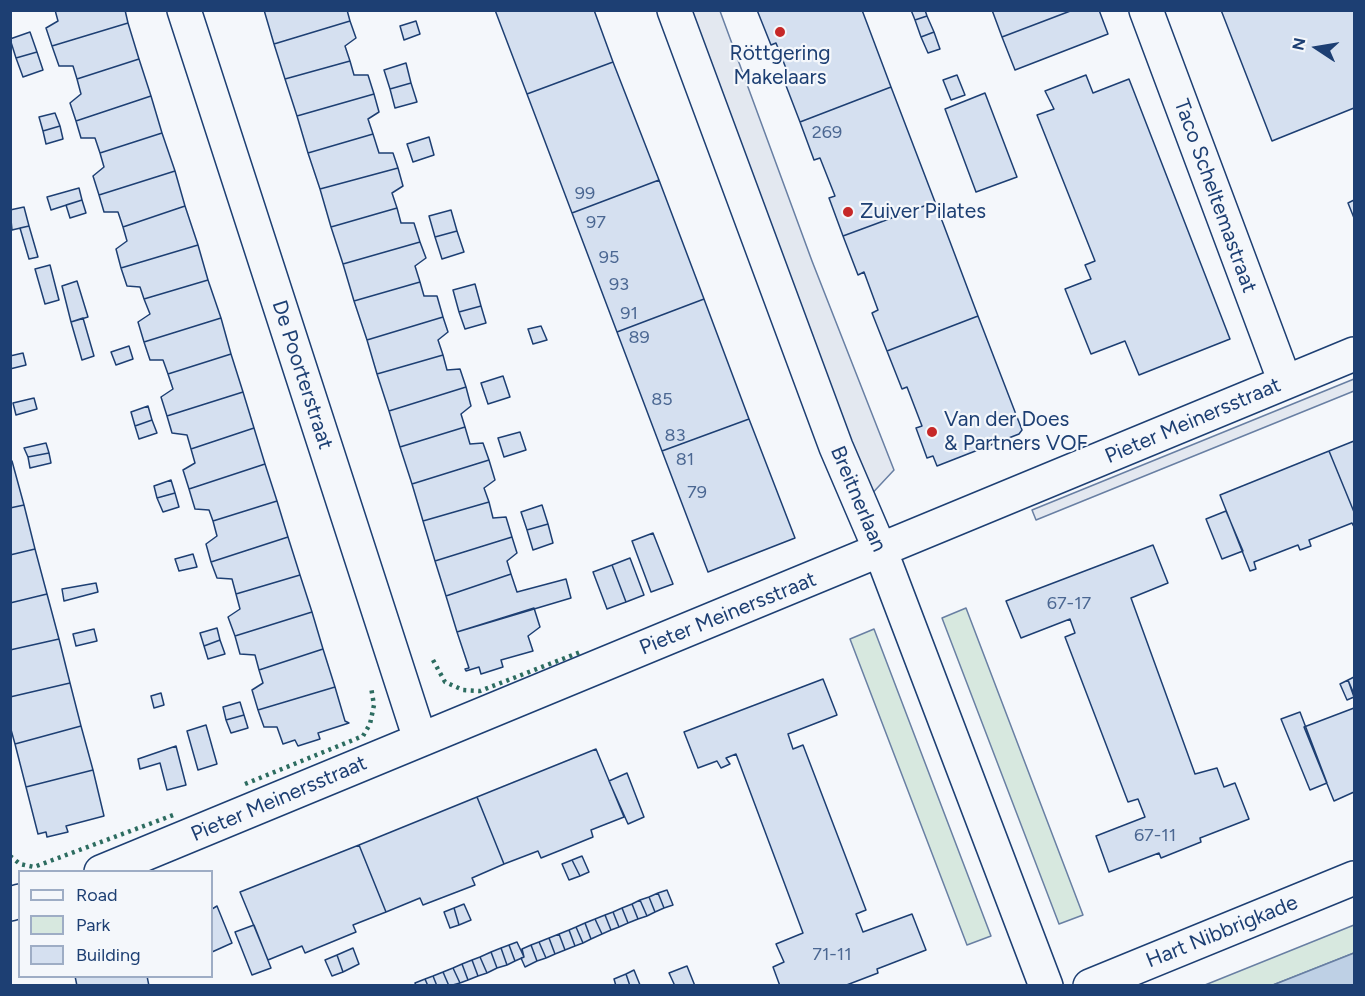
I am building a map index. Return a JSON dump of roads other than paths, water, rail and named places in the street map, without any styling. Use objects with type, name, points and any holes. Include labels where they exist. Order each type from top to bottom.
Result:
[{"type":"street","name":"De Poorterstraat","points":[[184,10],[420,739]]},
{"type":"street","name":"Breitnerlaan","points":[[674,10],[836,447],[881,552],[1046,986]]},
{"type":"street","name":"Taco Scheltemastraat","points":[[1146,10],[1284,382]]},
{"type":"street","name":"Pieter Meinersstraat","points":[[106,870],[420,739],[881,552],[1354,354]]},
{"type":"street","name":"Hart Nibbrigkade","points":[[1090,986],[1354,878]]},
{"type":"water","points":[[1354,953],[1354,985],[1273,985]]},
{"type":"place","name":"Röttgering Makelaars","points":[[780,32]]},
{"type":"place","name":"Zuiver Pilates","points":[[848,212]]},
{"type":"place","name":"Van der Does & Partners VOF","points":[[932,432]]}]
